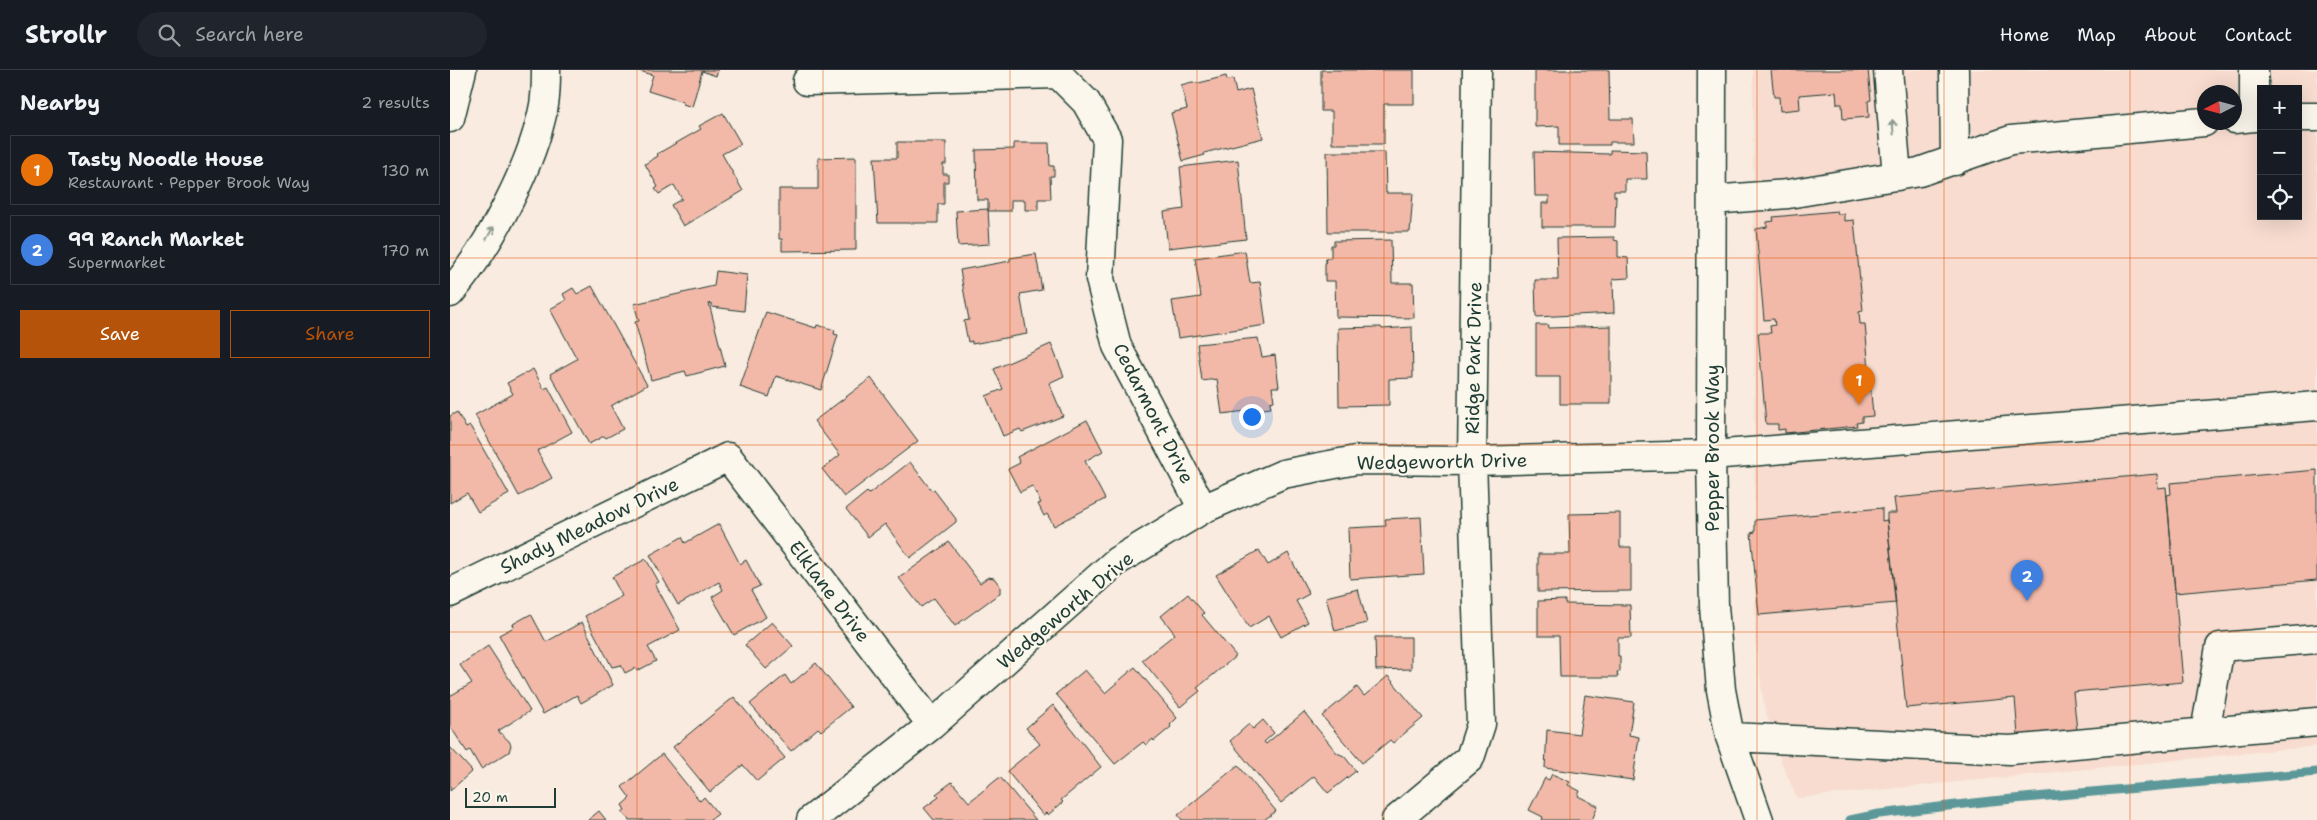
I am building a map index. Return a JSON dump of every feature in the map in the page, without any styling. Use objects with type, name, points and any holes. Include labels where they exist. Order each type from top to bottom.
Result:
[{"type":"main road","points":[[450,118],[462,70]]},
{"type":"main road","points":[[450,293],[466,275],[506,205],[532,148],[544,104],[546,70]]},
{"type":"main road","name":"Ridge Park Drive","points":[[1396,820],[1470,758],[1481,724],[1472,461],[1477,70]]},
{"type":"main road","name":"Pepper Brook Way","points":[[1712,70],[1711,455],[1714,606],[1721,690],[1730,737],[1759,820]]},
{"type":"main road","points":[[1888,70],[1897,176]]},
{"type":"main road","points":[[1954,70],[1955,161]]},
{"type":"main road","points":[[2250,118],[2254,70]]},
{"type":"main road","name":"Cedarmont Drive","points":[[807,81],[1058,74],[1086,102],[1107,139],[1100,279],[1117,346],[1203,509]]},
{"type":"main road","points":[[2302,117],[2317,117]]},
{"type":"main road","points":[[1712,200],[1788,194],[1920,172],[2011,140],[2197,123]]},
{"type":"main road","name":"Wedgeworth Drive","points":[[812,820],[932,725],[1117,561],[1203,509],[1284,474],[1356,460],[1472,461],[1711,455],[2317,406]]},
{"type":"main road","name":"Shady Meadow Drive","points":[[450,593],[728,457]]},
{"type":"main road","name":"Elklane Drive","points":[[728,457],[932,725]]},
{"type":"main road","points":[[2205,732],[2220,648],[2317,639]]},
{"type":"main road","points":[[1730,737],[2010,750],[2317,722]]},
{"type":"shaded area","points":[[1753,70],[2317,70],[2317,746],[1797,798],[1780,759],[1764,705],[1755,640]]},
{"type":"building","points":[[636,70],[718,70],[716,76],[702,71],[692,107],[683,104],[683,102],[648,91],[653,75]]},
{"type":"building","points":[[1321,70],[1414,70],[1414,104],[1384,104],[1384,144],[1332,144],[1332,111],[1321,111]]},
{"type":"building","points":[[1535,70],[1609,70],[1610,119],[1633,119],[1634,142],[1610,142],[1610,145],[1559,145],[1559,126],[1535,127]]},
{"type":"building","points":[[1771,70],[1868,70],[1871,100],[1868,101],[1869,117],[1843,119],[1842,104],[1837,104],[1836,92],[1799,95],[1800,109],[1780,111],[1779,97],[1774,97]]},
{"type":"building","points":[[1226,76],[1227,80],[1233,79],[1236,93],[1251,89],[1263,138],[1204,153],[1205,155],[1183,161],[1171,113],[1187,109],[1181,85],[1192,82],[1199,83]]},
{"type":"building","points":[[723,113],[741,144],[722,154],[743,191],[683,226],[671,205],[682,199],[674,185],[659,194],[655,189],[658,187],[645,164],[658,156],[657,154],[701,129],[699,126]]},
{"type":"building","points":[[897,142],[946,142],[946,164],[943,164],[943,174],[948,174],[948,182],[944,182],[944,204],[938,204],[938,223],[878,223],[874,158],[897,158]]},
{"type":"building","points":[[1014,143],[1049,143],[1050,166],[1054,166],[1054,176],[1050,176],[1051,199],[1038,199],[1038,210],[1025,210],[1025,200],[1011,200],[1011,211],[988,211],[988,200],[977,200],[976,150],[1014,149]]},
{"type":"building","points":[[1610,150],[1646,151],[1647,179],[1625,179],[1625,191],[1614,191],[1614,196],[1616,196],[1615,227],[1542,227],[1542,203],[1549,203],[1549,196],[1535,196],[1534,152],[1610,154]]},
{"type":"building","points":[[1327,152],[1385,152],[1386,193],[1413,193],[1410,232],[1328,232]]},
{"type":"building","points":[[856,157],[856,250],[782,251],[782,239],[779,239],[779,189],[818,189],[818,158]]},
{"type":"building","points":[[1238,160],[1246,239],[1168,248],[1164,212],[1184,209],[1180,167]]},
{"type":"building","points":[[988,209],[990,244],[958,246],[956,211]]},
{"type":"building","points":[[1837,211],[1838,214],[1844,214],[1844,221],[1854,220],[1863,311],[1859,312],[1860,324],[1865,324],[1873,416],[1862,417],[1862,422],[1856,423],[1857,426],[1785,433],[1785,429],[1778,430],[1778,424],[1766,424],[1758,333],[1771,333],[1770,326],[1775,325],[1774,319],[1764,320],[1756,229],[1767,227],[1767,222],[1774,221],[1773,217]]},
{"type":"building","points":[[1614,237],[1614,240],[1618,241],[1618,257],[1628,258],[1629,278],[1613,279],[1614,313],[1536,317],[1535,280],[1558,280],[1557,238]]},
{"type":"building","points":[[1391,240],[1392,283],[1413,283],[1414,318],[1336,317],[1335,281],[1325,281],[1326,258],[1331,258],[1331,245],[1334,245],[1334,241]]},
{"type":"building","points":[[1245,251],[1250,283],[1260,282],[1266,325],[1178,338],[1172,301],[1201,297],[1195,258]]},
{"type":"building","points":[[1036,254],[1042,290],[1020,294],[1027,334],[972,344],[972,341],[968,342],[964,321],[969,320],[960,270]]},
{"type":"building","points":[[716,271],[747,275],[744,311],[712,307],[712,304],[709,303],[725,366],[687,376],[685,371],[651,380],[635,322],[639,321],[634,304],[714,286]]},
{"type":"building","points":[[592,286],[647,385],[611,406],[623,429],[589,444],[550,374],[577,359],[550,309],[566,300],[563,294],[573,288],[577,294]]},
{"type":"building","points":[[766,312],[816,328],[817,325],[835,330],[834,334],[838,335],[821,390],[776,376],[769,397],[740,387]]},
{"type":"building","points":[[1536,325],[1549,325],[1548,328],[1611,326],[1611,404],[1560,404],[1560,377],[1536,377]]},
{"type":"building","points":[[1381,327],[1382,329],[1412,327],[1413,378],[1389,379],[1389,405],[1339,406],[1338,328]]},
{"type":"building","points":[[1258,338],[1262,357],[1275,355],[1279,387],[1272,387],[1274,401],[1270,402],[1271,408],[1222,414],[1217,379],[1202,381],[1197,344]]},
{"type":"building","points":[[1051,344],[1064,376],[1049,383],[1063,416],[1022,432],[1020,429],[1003,436],[986,396],[1003,389],[994,369]]},
{"type":"building","points":[[533,369],[544,389],[548,387],[572,432],[537,451],[552,478],[519,496],[475,415],[513,394],[507,383]]},
{"type":"building","points":[[871,378],[918,441],[844,497],[822,469],[840,455],[814,421]]},
{"type":"building","points":[[457,412],[466,428],[470,426],[509,494],[478,512],[467,493],[450,503],[450,416]]},
{"type":"building","points":[[1087,420],[1103,451],[1085,461],[1105,499],[1054,526],[1047,514],[1044,516],[1038,504],[1041,503],[1032,486],[1020,492],[1008,469],[1020,463],[1017,457]]},
{"type":"building","points":[[910,462],[932,491],[934,490],[956,519],[956,522],[910,558],[885,524],[868,537],[846,509],[867,492],[869,494]]},
{"type":"building","points":[[2317,470],[2317,580],[2175,593],[2167,495],[2171,494],[2170,483]]},
{"type":"building","points":[[2157,474],[2158,488],[2166,487],[2183,682],[2073,692],[2077,730],[2018,736],[2015,698],[1906,708],[1887,520],[1887,513],[1896,513],[1894,498]]},
{"type":"building","points":[[1882,508],[1882,521],[1887,520],[1896,603],[1759,615],[1751,533],[1755,532],[1755,520]]},
{"type":"building","points":[[1620,513],[1620,547],[1631,547],[1631,591],[1538,592],[1538,554],[1570,554],[1569,514]]},
{"type":"building","points":[[1421,517],[1424,574],[1350,579],[1348,528],[1386,526],[1385,519]]},
{"type":"building","points":[[719,524],[740,564],[746,560],[760,586],[751,590],[766,617],[734,635],[712,597],[723,590],[719,582],[678,605],[650,555],[682,537],[685,543]]},
{"type":"building","points":[[949,542],[980,583],[988,577],[994,578],[1000,586],[1000,593],[955,626],[934,598],[921,607],[899,578]]},
{"type":"building","points":[[1259,550],[1268,565],[1288,553],[1309,594],[1296,601],[1308,622],[1281,637],[1269,616],[1249,628],[1216,575]]},
{"type":"building","points":[[646,559],[659,582],[655,584],[680,630],[648,647],[656,661],[637,671],[635,668],[625,673],[621,665],[612,667],[585,616],[622,596],[612,577]]},
{"type":"building","points":[[1358,589],[1367,623],[1335,631],[1326,597]]},
{"type":"building","points":[[1188,594],[1204,613],[1202,615],[1236,656],[1197,688],[1200,691],[1180,707],[1142,660],[1175,634],[1161,616]]},
{"type":"building","points":[[1565,600],[1565,604],[1630,605],[1631,638],[1618,638],[1620,672],[1617,672],[1618,677],[1560,677],[1559,636],[1538,636],[1538,601]]},
{"type":"building","points":[[531,614],[546,642],[582,622],[613,685],[581,703],[577,695],[543,714],[499,635],[514,627],[513,624]]},
{"type":"building","points":[[772,622],[793,646],[766,669],[745,645]]},
{"type":"building","points":[[1375,637],[1411,637],[1411,669],[1376,670]]},
{"type":"building","points":[[488,646],[530,711],[498,731],[509,741],[511,745],[509,752],[481,769],[470,750],[467,752],[450,726],[450,696],[472,683],[460,665]]},
{"type":"building","points":[[816,663],[851,707],[821,731],[818,728],[791,751],[750,704],[785,675],[791,684]]},
{"type":"building","points":[[1135,667],[1177,718],[1170,725],[1171,727],[1154,741],[1153,739],[1146,745],[1143,742],[1115,764],[1056,694],[1085,670],[1105,693]]},
{"type":"building","points":[[1388,676],[1423,718],[1393,743],[1390,740],[1362,763],[1322,716],[1357,687],[1364,696]]},
{"type":"building","points":[[1585,695],[1634,702],[1629,735],[1639,737],[1633,780],[1545,768],[1547,730],[1579,734]]},
{"type":"building","points":[[734,697],[785,758],[757,781],[743,765],[710,792],[673,747]]},
{"type":"building","points":[[1053,705],[1101,767],[1061,800],[1063,802],[1048,815],[1046,813],[1043,815],[1007,771],[1040,744],[1026,728]]},
{"type":"building","points":[[1304,712],[1337,753],[1344,756],[1356,771],[1328,793],[1314,776],[1281,803],[1230,741],[1249,724],[1253,729],[1263,720],[1274,733],[1264,742],[1266,744]]},
{"type":"building","points":[[450,747],[472,771],[450,791]]},
{"type":"building","points":[[662,754],[700,801],[704,797],[718,814],[710,820],[629,820],[622,812],[625,810],[622,805],[630,798],[622,787]]},
{"type":"building","points":[[1238,765],[1276,811],[1264,820],[1182,820],[1178,815]]},
{"type":"building","points":[[1552,774],[1570,782],[1568,785],[1580,791],[1578,796],[1598,806],[1592,820],[1542,820],[1543,817],[1529,810],[1545,778],[1549,780]]},
{"type":"building","points":[[1000,777],[1036,820],[934,820],[924,808],[939,797],[936,794],[952,782],[969,802]]},
{"type":"building","points":[[599,811],[606,820],[588,820]]},
{"type":"waterway","points":[[1850,820],[1879,814],[1991,801],[2317,772]]},
{"type":"place","name":"Tasty Noodle House","points":[[1859,405]]},
{"type":"place","name":"99 Ranch Market","points":[[2027,601]]}]
